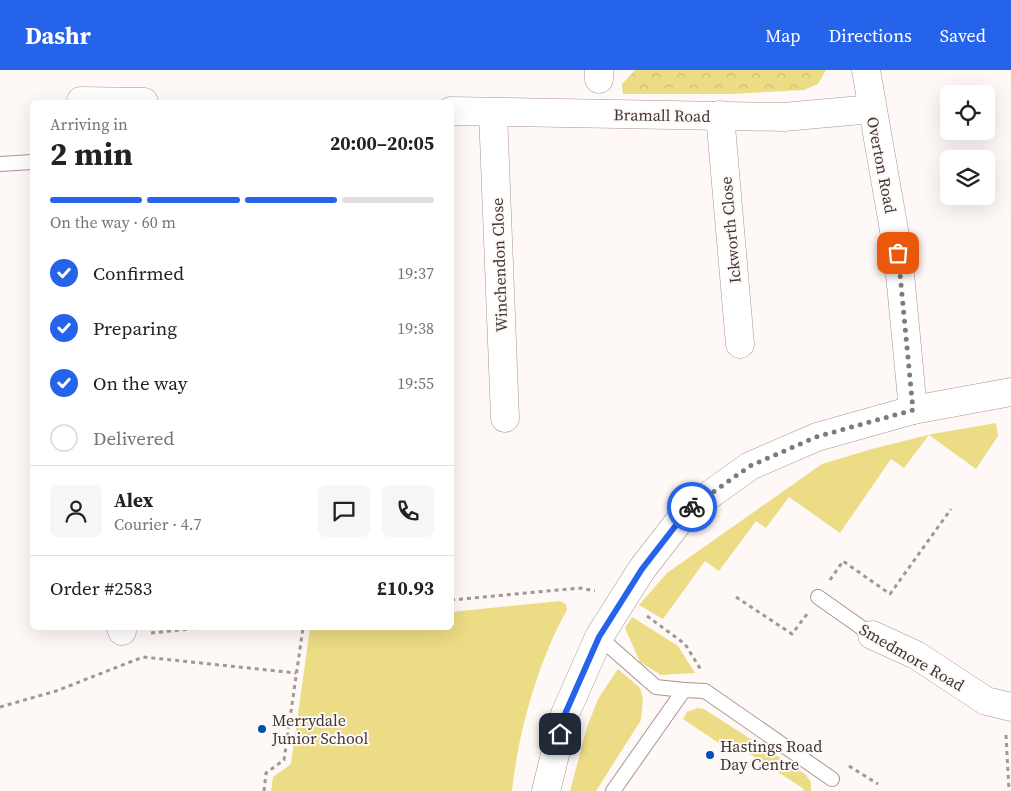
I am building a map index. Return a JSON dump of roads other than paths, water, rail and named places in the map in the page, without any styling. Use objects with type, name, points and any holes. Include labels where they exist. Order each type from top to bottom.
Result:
[{"type":"street","name":"Overton Road","points":[[866,70],[898,253],[913,410]]},
{"type":"street","name":"Bramall Road","points":[[454,111],[784,117],[872,109]]},
{"type":"street","name":"Winchendon Close","points":[[493,112],[505,418]]},
{"type":"street","name":"Ickworth Close","points":[[720,115],[740,344]]},
{"type":"street","points":[[546,791],[565,714],[599,637],[642,569],[687,511],[750,466],[816,437],[913,410],[1011,392]]},
{"type":"street","name":"Smedmore Road","points":[[872,635],[916,655],[986,700],[1008,707]]},
{"type":"lane","points":[[0,164],[30,162]]},
{"type":"lane","name":"Smedmore Road","points":[[818,597],[872,635]]},
{"type":"lane","points":[[599,637],[656,687],[706,692],[832,779]]},
{"type":"lane","points":[[613,791],[684,690]]},
{"type":"place","name":"Merrydale Junior School","points":[[262,729]]},
{"type":"place","name":"Hastings Road Day Centre","points":[[710,755]]}]
